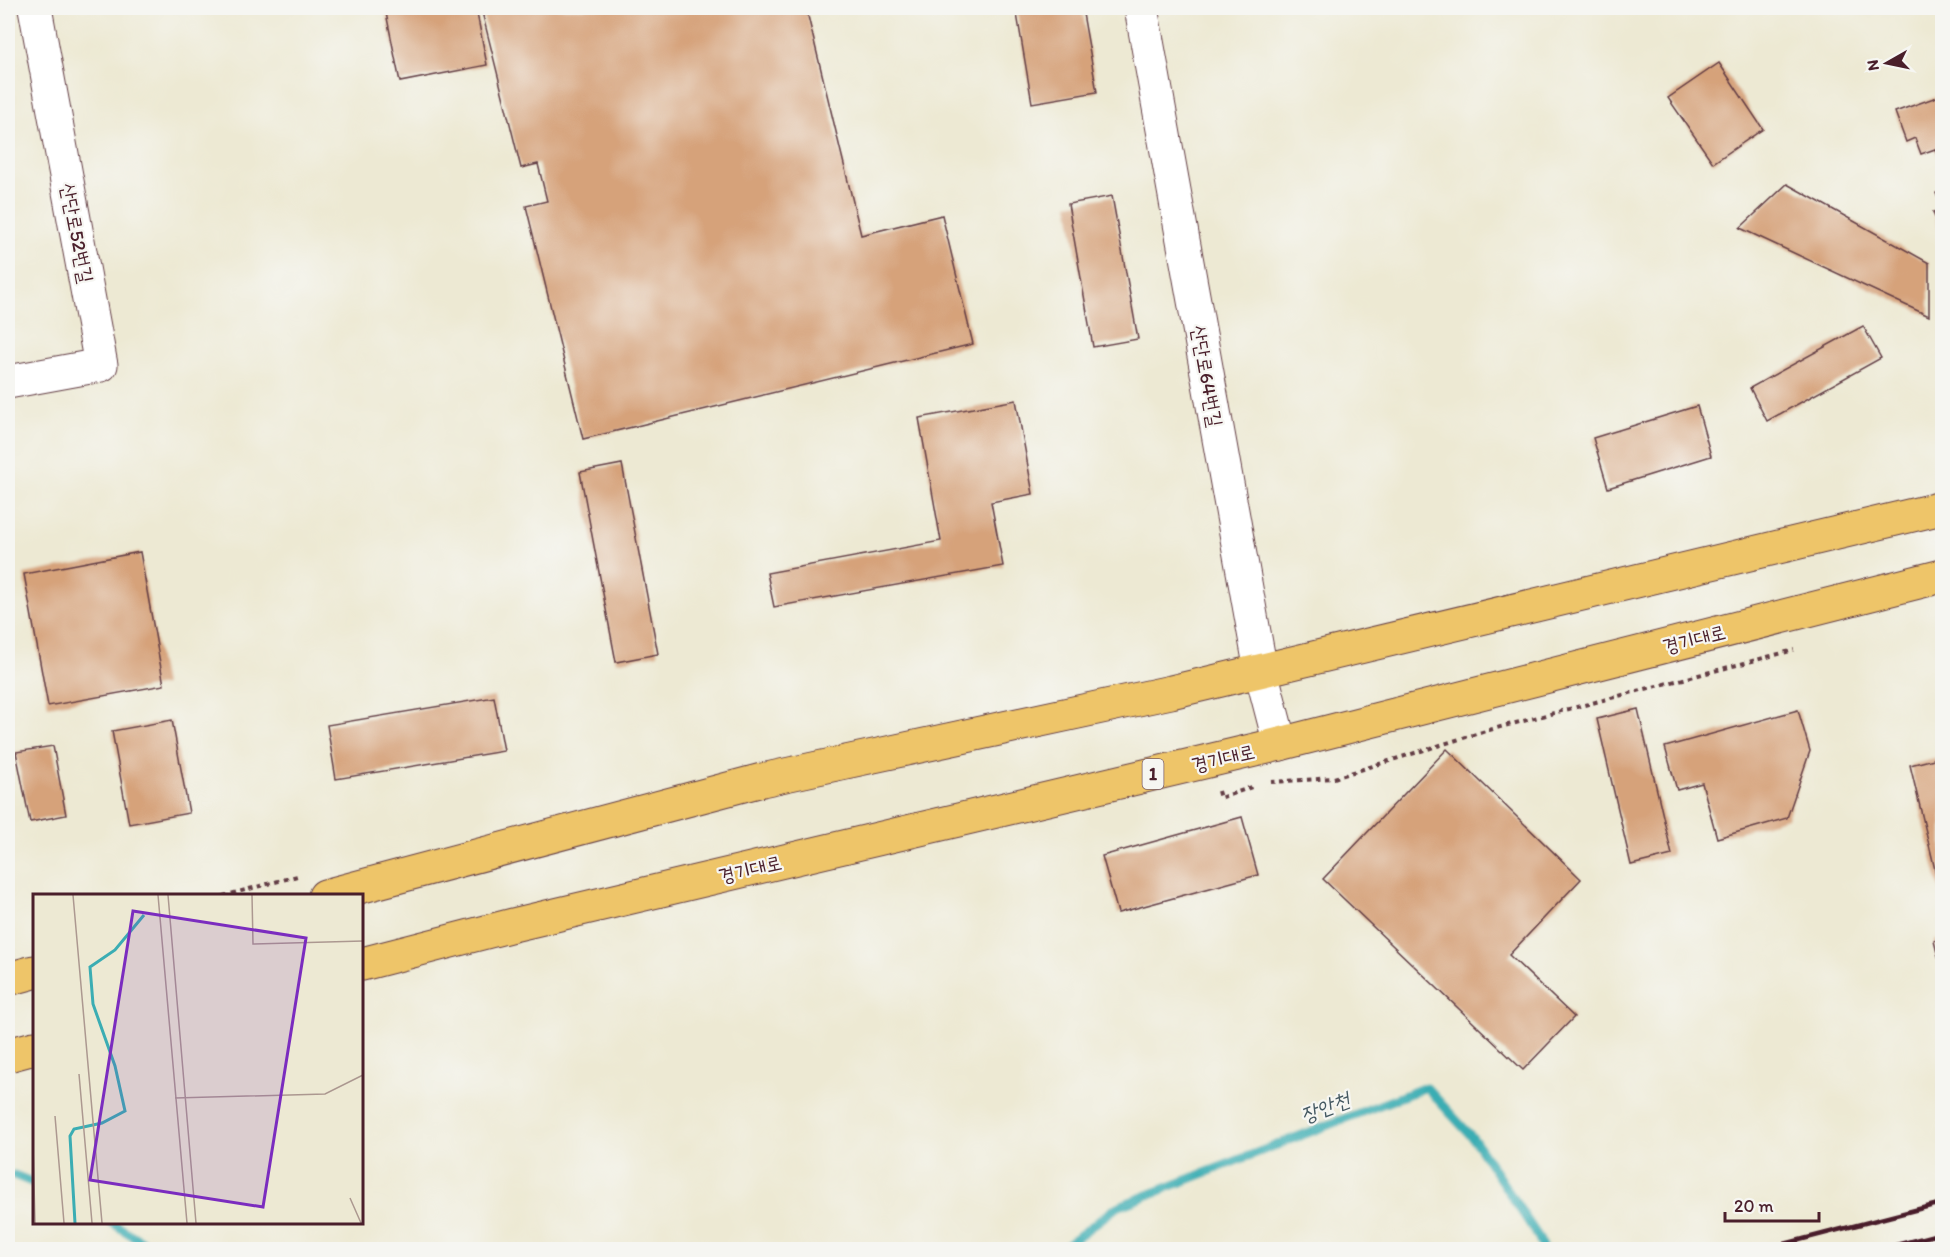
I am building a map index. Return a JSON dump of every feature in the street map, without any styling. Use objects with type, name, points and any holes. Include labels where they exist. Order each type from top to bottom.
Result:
[{"type":"main road","points":[[314,885],[762,780],[1261,671],[1942,508]]},
{"type":"main road","name":"경기대로","points":[[363,964],[513,925],[1280,744],[1942,576]]},
{"type":"main road","points":[[8,979],[33,972]]},
{"type":"main road","points":[[8,1055],[33,1048]]},
{"type":"street","name":"산단로52번길","points":[[8,382],[102,365],[34,8]]},
{"type":"street","name":"산단로64번길","points":[[1141,8],[1261,671],[1280,744]]},
{"type":"path","points":[[1264,782],[1334,778],[1489,730],[1795,650]]},
{"type":"path","points":[[1209,761],[1220,798],[1253,786]]},
{"type":"path","points":[[240,894],[314,885]]},
{"type":"building","points":[[385,8],[476,8],[487,65],[400,82]]},
{"type":"building","points":[[481,8],[823,8],[807,12],[861,235],[942,215],[973,344],[583,439],[526,206],[547,201],[538,164],[521,168]]},
{"type":"building","points":[[1016,8],[1082,8],[1097,92],[1032,103]]},
{"type":"building","points":[[1719,63],[1763,129],[1713,163],[1668,98]]},
{"type":"building","points":[[1942,95],[1942,162],[1940,163],[1935,149],[1921,154],[1915,138],[1906,142],[1895,112]]},
{"type":"building","points":[[1787,184],[1929,263],[1929,316],[1740,228]]},
{"type":"building","points":[[1942,190],[1942,209],[1936,193]]},
{"type":"building","points":[[1112,196],[1138,339],[1093,347],[1068,204]]},
{"type":"building","points":[[1942,209],[1942,237],[1933,212]]},
{"type":"building","points":[[1863,326],[1881,358],[1767,421],[1750,388]]},
{"type":"building","points":[[1016,400],[1033,494],[991,502],[1003,566],[774,607],[767,573],[941,541],[919,418]]},
{"type":"building","points":[[1697,406],[1711,456],[1608,488],[1593,438]]},
{"type":"building","points":[[622,464],[658,654],[616,662],[580,472]]},
{"type":"building","points":[[140,552],[164,685],[48,706],[24,574]]},
{"type":"building","points":[[494,697],[504,751],[336,779],[327,725]]},
{"type":"building","points":[[1638,709],[1672,855],[1631,865],[1597,719]]},
{"type":"building","points":[[1798,710],[1810,751],[1787,818],[1717,838],[1702,783],[1677,790],[1665,747]]},
{"type":"building","points":[[172,720],[189,813],[129,824],[112,731]]},
{"type":"building","points":[[53,746],[66,815],[30,822],[16,752]]},
{"type":"building","points":[[1447,749],[1581,879],[1509,955],[1574,1017],[1523,1070],[1323,879]]},
{"type":"building","points":[[1942,757],[1942,899],[1910,765]]},
{"type":"building","points":[[1242,817],[1258,875],[1118,913],[1102,856]]},
{"type":"building","points":[[1942,938],[1942,972],[1934,941]]},
{"type":"waterway","name":"장안천","points":[[1060,1250],[1117,1207],[1426,1087],[1473,1138],[1539,1238],[1543,1250]]},
{"type":"waterway","name":"장안천","points":[[14,1175],[33,1183]]},
{"type":"waterway","name":"장안천","points":[[114,1224],[155,1250]]},
{"type":"railway","points":[[1761,1250],[1942,1203]]},
{"type":"railway","points":[[1877,1250],[1942,1233]]}]
